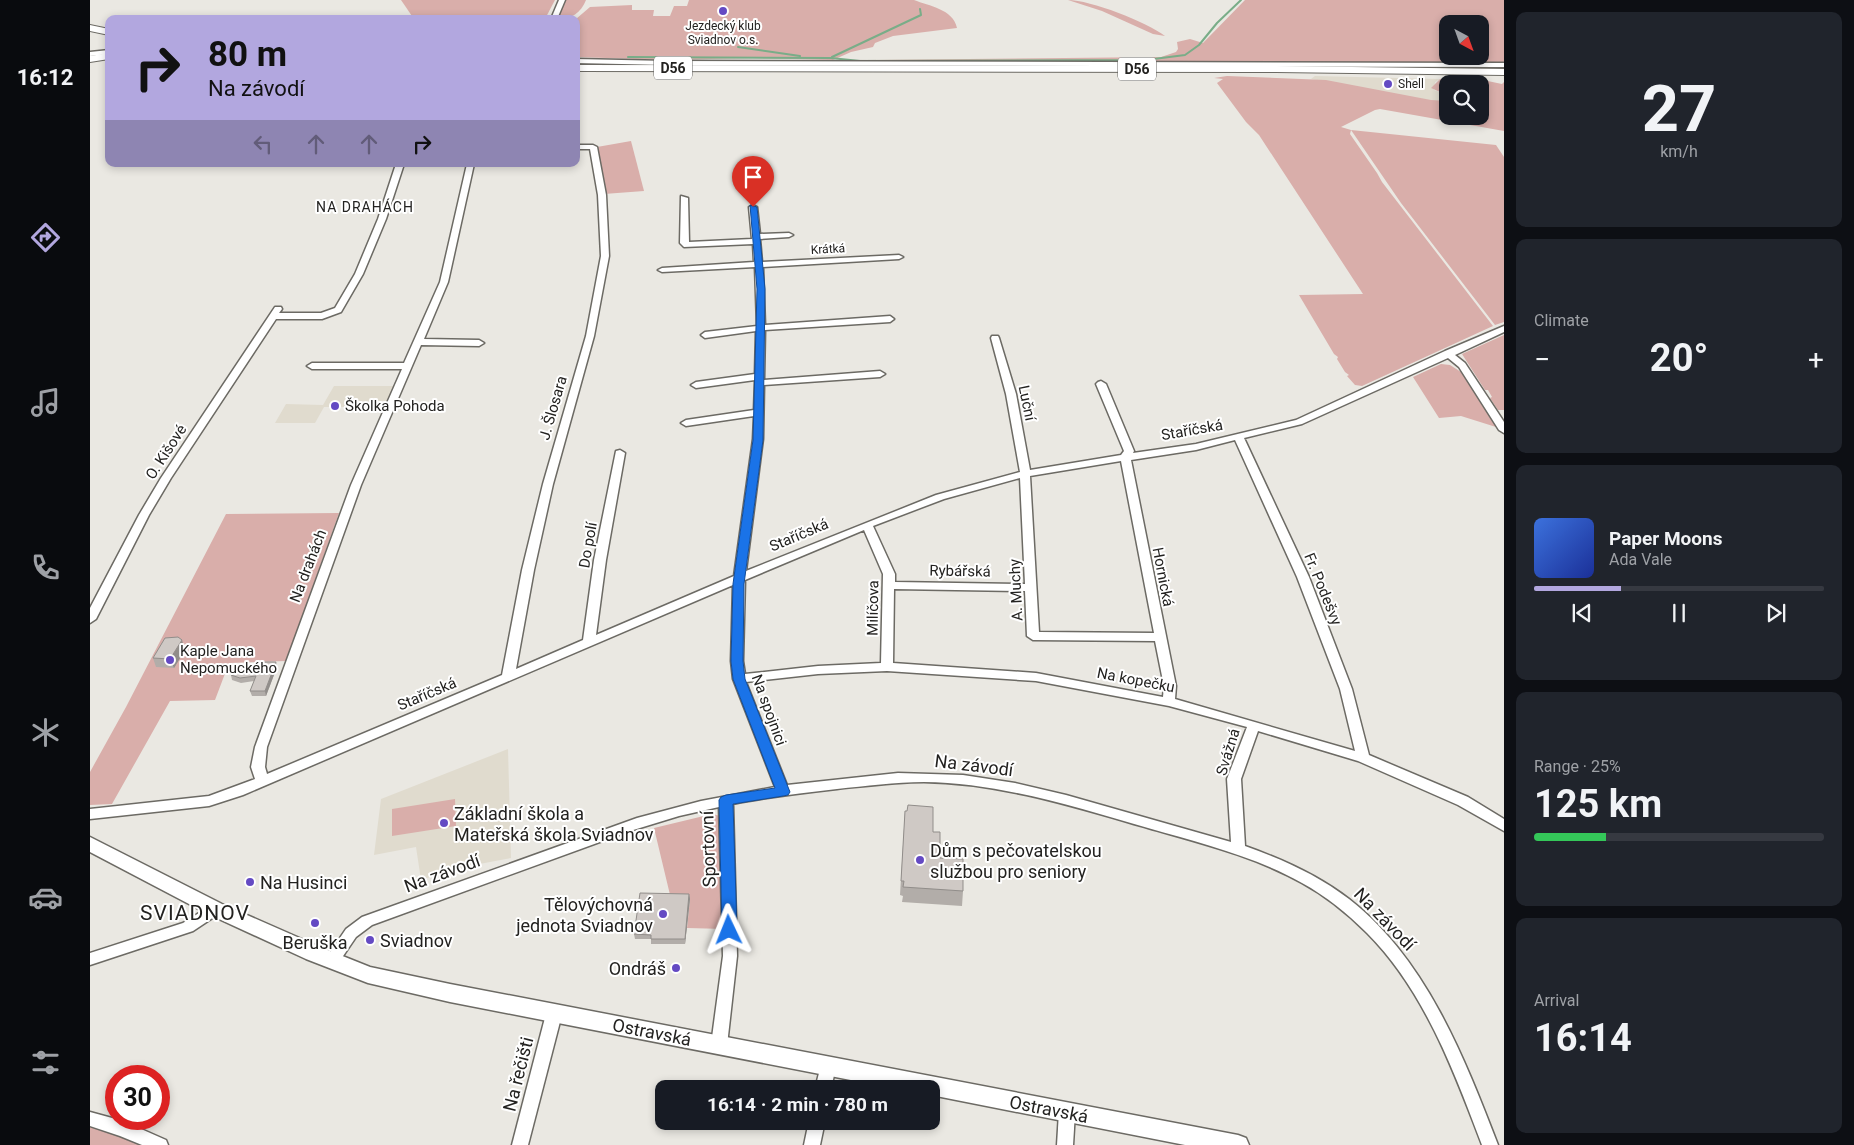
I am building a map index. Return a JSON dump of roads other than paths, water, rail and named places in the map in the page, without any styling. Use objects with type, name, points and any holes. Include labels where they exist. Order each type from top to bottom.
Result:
[{"type":"highway","points":[[90,28],[105,31]]},
{"type":"highway","points":[[90,33],[105,36]]},
{"type":"highway","points":[[90,59],[105,57]]},
{"type":"highway","name":"D56","points":[[580,68],[1504,72]]},
{"type":"highway","name":"D56","points":[[580,72],[1504,76]]},
{"type":"street","points":[[556,15],[562,0]]},
{"type":"street","points":[[90,54],[105,52]]},
{"type":"street","points":[[580,61],[667,63],[1504,65]]},
{"type":"street","name":"J. Šlosara","points":[[508,677],[528,570],[548,484],[590,336],[604,266],[602,195],[593,147],[580,147]]},
{"type":"street","name":"O. Kišové","points":[[90,618],[144,515],[166,478],[276,312],[322,316],[338,310],[359,274],[382,219],[399,167]]},
{"type":"street","name":"Na drahách","points":[[262,782],[258,767],[260,754],[275,704],[356,484],[444,282],[469,167]]},
{"type":"street","name":"Krátká","points":[[684,198],[684,243],[687,245],[790,235]]},
{"type":"street","points":[[740,578],[758,440],[762,328],[759,265],[753,207]]},
{"type":"street","name":"Krátká","points":[[662,270],[679,273],[759,265],[899,257]]},
{"type":"street","points":[[705,335],[762,328],[890,319]]},
{"type":"street","name":"Staříčská","points":[[90,814],[209,801],[262,782],[740,578],[940,497],[1024,474],[1239,438],[1314,416],[1504,329]]},
{"type":"street","name":"Luční","points":[[995,338],[1010,394],[1025,469],[1024,474]]},
{"type":"street","points":[[418,342],[479,342]]},
{"type":"street","points":[[1448,353],[1462,365],[1504,430]]},
{"type":"street","points":[[312,366],[407,366]]},
{"type":"street","points":[[696,385],[760,379],[880,374]]},
{"type":"street","name":"Hornická","points":[[1101,384],[1129,451],[1125,457],[1170,686],[1169,702]]},
{"type":"street","points":[[686,423],[758,412]]},
{"type":"street","name":"Fr. Podešvy","points":[[1239,438],[1303,577],[1346,689],[1363,758]]},
{"type":"street","name":"Do polí","points":[[589,643],[600,560],[620,453]]},
{"type":"street","name":"A. Muchy","points":[[1024,474],[1033,636],[1160,637]]},
{"type":"street","name":"Milíčova","points":[[867,525],[889,574],[887,666]]},
{"type":"street","name":"Na spojnici","points":[[740,578],[737,638],[739,679],[783,792]]},
{"type":"street","name":"Rybářská","points":[[889,584],[1030,588]]},
{"type":"street","name":"Na kopečku","points":[[739,679],[818,670],[887,666],[1036,677],[1169,702],[1254,724],[1363,758],[1462,801],[1504,826]]},
{"type":"street","name":"Svážná","points":[[1238,850],[1234,779],[1254,724]]},
{"type":"street","name":"Na závodí","points":[[332,961],[352,933],[367,921],[658,816],[726,800],[891,778],[937,778],[989,783],[1062,798],[1238,850],[1295,872],[1342,900],[1365,921],[1404,965],[1434,1016],[1473,1098],[1490,1145]]},
{"type":"street","name":"Sportovní","points":[[719,1045],[730,956],[726,800]]},
{"type":"street","name":"Ostravská","points":[[90,844],[214,909],[368,975],[554,1014],[1238,1145]]},
{"type":"street","points":[[90,959],[188,927],[214,909]]},
{"type":"street","name":"Na řečišti","points":[[520,1145],[554,1014]]},
{"type":"street","points":[[825,1080],[828,1066]]},
{"type":"street","points":[[1065,1145],[1067,1112]]},
{"type":"street","points":[[90,1119],[123,1129],[160,1145]]},
{"type":"street","points":[[812,1145],[815,1130]]},
{"type":"waterway","points":[[628,57],[831,58],[860,61],[1146,60],[1185,55],[1199,45],[1217,23],[1241,0]]},
{"type":"waterway","points":[[832,57],[921,15],[920,9]]},
{"type":"waterway","points":[[738,47],[800,56]]},
{"type":"place","name":"Jezdecký klub Sviadnov o.s.","points":[[723,11]]},
{"type":"place","name":"Shell","points":[[1388,84]]},
{"type":"place","name":"Školka Pohoda","points":[[335,406]]},
{"type":"place","name":"Kaple Jana Nepomuckého","points":[[170,660]]},
{"type":"place","name":"Základní škola a Mateřská škola Sviadnov","points":[[444,823]]},
{"type":"place","name":"Dům s pečovatelskou službou pro seniory","points":[[920,860]]},
{"type":"place","name":"Na Husinci","points":[[250,882]]},
{"type":"place","name":"Tělovýchovná jednota Sviadnov","points":[[663,914]]},
{"type":"place","name":"Beruška","points":[[315,923]]},
{"type":"place","name":"Sviadnov","points":[[370,940]]},
{"type":"place","name":"Ondráš","points":[[676,968]]},
{"type":"district","name":"NA DRAHÁCH","points":[[365,207]]},
{"type":"district","name":"SVIADNOV","points":[[195,913]]}]
